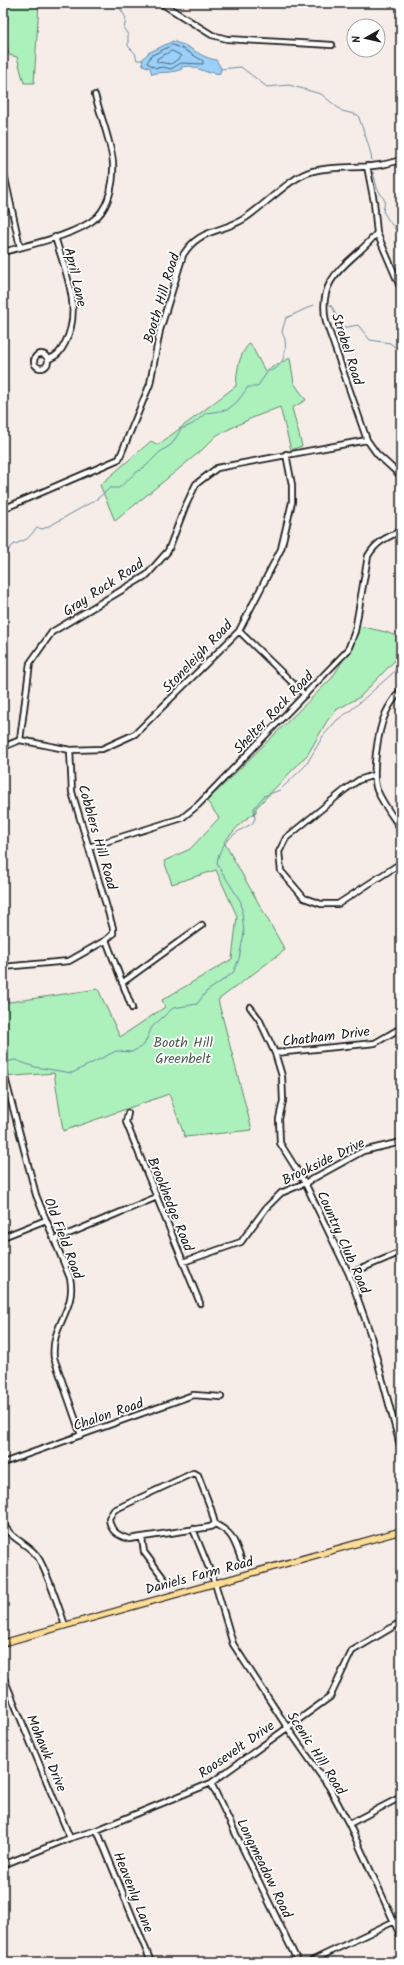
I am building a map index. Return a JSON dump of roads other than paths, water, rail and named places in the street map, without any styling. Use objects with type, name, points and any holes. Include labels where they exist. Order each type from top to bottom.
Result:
[{"type":"main road","name":"Daniels Farm Road","points":[[3,1643],[65,1624],[401,1531]]},
{"type":"street","points":[[161,3],[212,35],[228,39],[332,45]]},
{"type":"street","points":[[3,252],[56,237],[83,226],[97,217],[109,199],[113,176],[113,162],[95,95]]},
{"type":"street","name":"Booth Hill Road","points":[[3,509],[119,459],[150,384],[160,330],[183,255],[189,245],[198,237],[242,220],[299,177],[311,171],[329,168],[380,165],[401,160]]},
{"type":"street","points":[[367,166],[374,202],[377,233],[401,289]]},
{"type":"street","points":[[3,169],[4,181],[20,247]]},
{"type":"street","name":"Strobel Road","points":[[377,233],[331,278],[324,298],[323,310],[367,440],[377,454],[401,476]]},
{"type":"street","name":"April Lane","points":[[48,359],[57,355],[65,344],[70,333],[73,317],[71,294],[56,237]]},
{"type":"street","name":"Gray Rock Road","points":[[20,740],[30,663],[52,632],[147,574],[168,551],[185,507],[196,484],[217,468],[367,440]]},
{"type":"street","name":"Stoneleigh Road","points":[[20,740],[70,750],[102,749],[135,734],[239,631],[281,549],[292,502],[292,485],[286,454]]},
{"type":"street","name":"Shelter Rock Road","points":[[89,847],[182,818],[198,805],[348,650],[355,631],[368,556],[374,546],[382,540],[401,531]]},
{"type":"street","points":[[239,631],[305,695]]},
{"type":"street","points":[[401,689],[385,715],[374,765],[374,775],[377,789],[383,802],[401,830]]},
{"type":"street","points":[[3,747],[20,740]]},
{"type":"street","name":"Cobblers Hill Road","points":[[70,750],[72,792],[113,928],[113,934],[106,940]]},
{"type":"street","points":[[374,775],[359,780],[346,789],[286,838],[278,852],[280,871],[304,898],[321,904],[338,904],[401,863]]},
{"type":"street","points":[[122,983],[202,925]]},
{"type":"street","points":[[3,967],[69,961],[106,940],[132,1008]]},
{"type":"street","name":"Country Club Road","points":[[250,1007],[259,1019],[275,1053],[282,1076],[283,1101],[279,1119],[280,1143],[305,1183],[349,1274],[370,1333],[401,1449]]},
{"type":"street","name":"Chatham Drive","points":[[275,1053],[375,1042],[401,1028]]},
{"type":"street","name":"Old Field Road","points":[[3,1070],[36,1195],[70,1278],[72,1290],[69,1304],[55,1333],[52,1346],[54,1358],[81,1434]]},
{"type":"street","name":"Brookhedge Road","points":[[128,1113],[126,1122],[200,1303]]},
{"type":"street","name":"Brookside Drive","points":[[183,1262],[241,1242],[266,1208],[281,1193],[305,1183],[363,1151],[401,1142]]},
{"type":"street","points":[[54,1240],[157,1197]]},
{"type":"street","points":[[3,1237],[46,1220]]},
{"type":"street","points":[[349,1274],[401,1252]]},
{"type":"street","name":"Chalon Road","points":[[3,1463],[193,1395],[221,1397]]},
{"type":"street","points":[[215,1524],[210,1527],[129,1539],[117,1536],[110,1525],[109,1518],[114,1510],[193,1473],[198,1475],[215,1524],[233,1536],[242,1559]]},
{"type":"street","points":[[3,1522],[14,1537],[31,1548],[39,1558],[65,1624]]},
{"type":"street","name":"Scenic Hill Road","points":[[193,1529],[215,1583],[233,1644],[287,1727],[329,1787],[349,1824],[401,1937]]},
{"type":"street","points":[[142,1538],[144,1552],[165,1580]]},
{"type":"street","name":"Roosevelt Drive","points":[[3,1865],[70,1838],[97,1830],[211,1783],[330,1696],[352,1651],[401,1622]]},
{"type":"street","name":"Mohawk Drive","points":[[3,1676],[70,1838]]},
{"type":"street","name":"Longmeadow Road","points":[[211,1783],[298,1962]]},
{"type":"street","points":[[349,1824],[401,1797]]},
{"type":"street","name":"Heavenly Lane","points":[[97,1830],[151,1962]]},
{"type":"street","points":[[309,1962],[401,1918]]},
{"type":"water","points":[[173,41],[186,46],[205,57],[216,60],[221,68],[220,73],[216,74],[213,71],[210,73],[190,66],[181,67],[182,69],[174,71],[152,74],[150,68],[143,65],[142,60],[148,53]]},
{"type":"waterway","points":[[117,3],[126,18],[124,29],[128,35],[128,46],[135,53],[137,60],[143,60]]},
{"type":"waterway","points":[[221,69],[241,67],[267,87],[289,85],[321,94],[342,111],[358,115],[372,161]]},
{"type":"waterway","points":[[373,172],[377,188],[385,201],[383,211],[401,235]]},
{"type":"waterway","points":[[327,303],[333,307],[342,328],[358,325],[370,340],[390,343],[401,352]]},
{"type":"waterway","points":[[3,556],[13,545],[27,539],[37,528],[43,529],[53,524],[97,499],[110,488],[119,488],[134,474],[146,466],[160,452],[172,444],[181,429],[193,424],[206,413],[227,410],[237,402],[248,387],[257,387],[268,371],[277,368],[282,360],[285,350],[285,339],[282,331],[286,318],[314,305]]},
{"type":"waterway","points":[[6,1062],[15,1060],[35,1067],[72,1073],[116,1051],[132,1052],[144,1045],[152,1027],[173,1008],[197,1004],[206,992],[233,973],[239,959],[244,933],[241,902],[217,864],[218,857],[224,844],[234,834],[252,824],[255,819],[254,808],[264,796],[280,790],[306,765],[323,736],[337,720],[350,711],[394,672],[401,658]]},
{"type":"park label","name":"Booth Hill Greenbelt","points":[[183,1050]]}]
